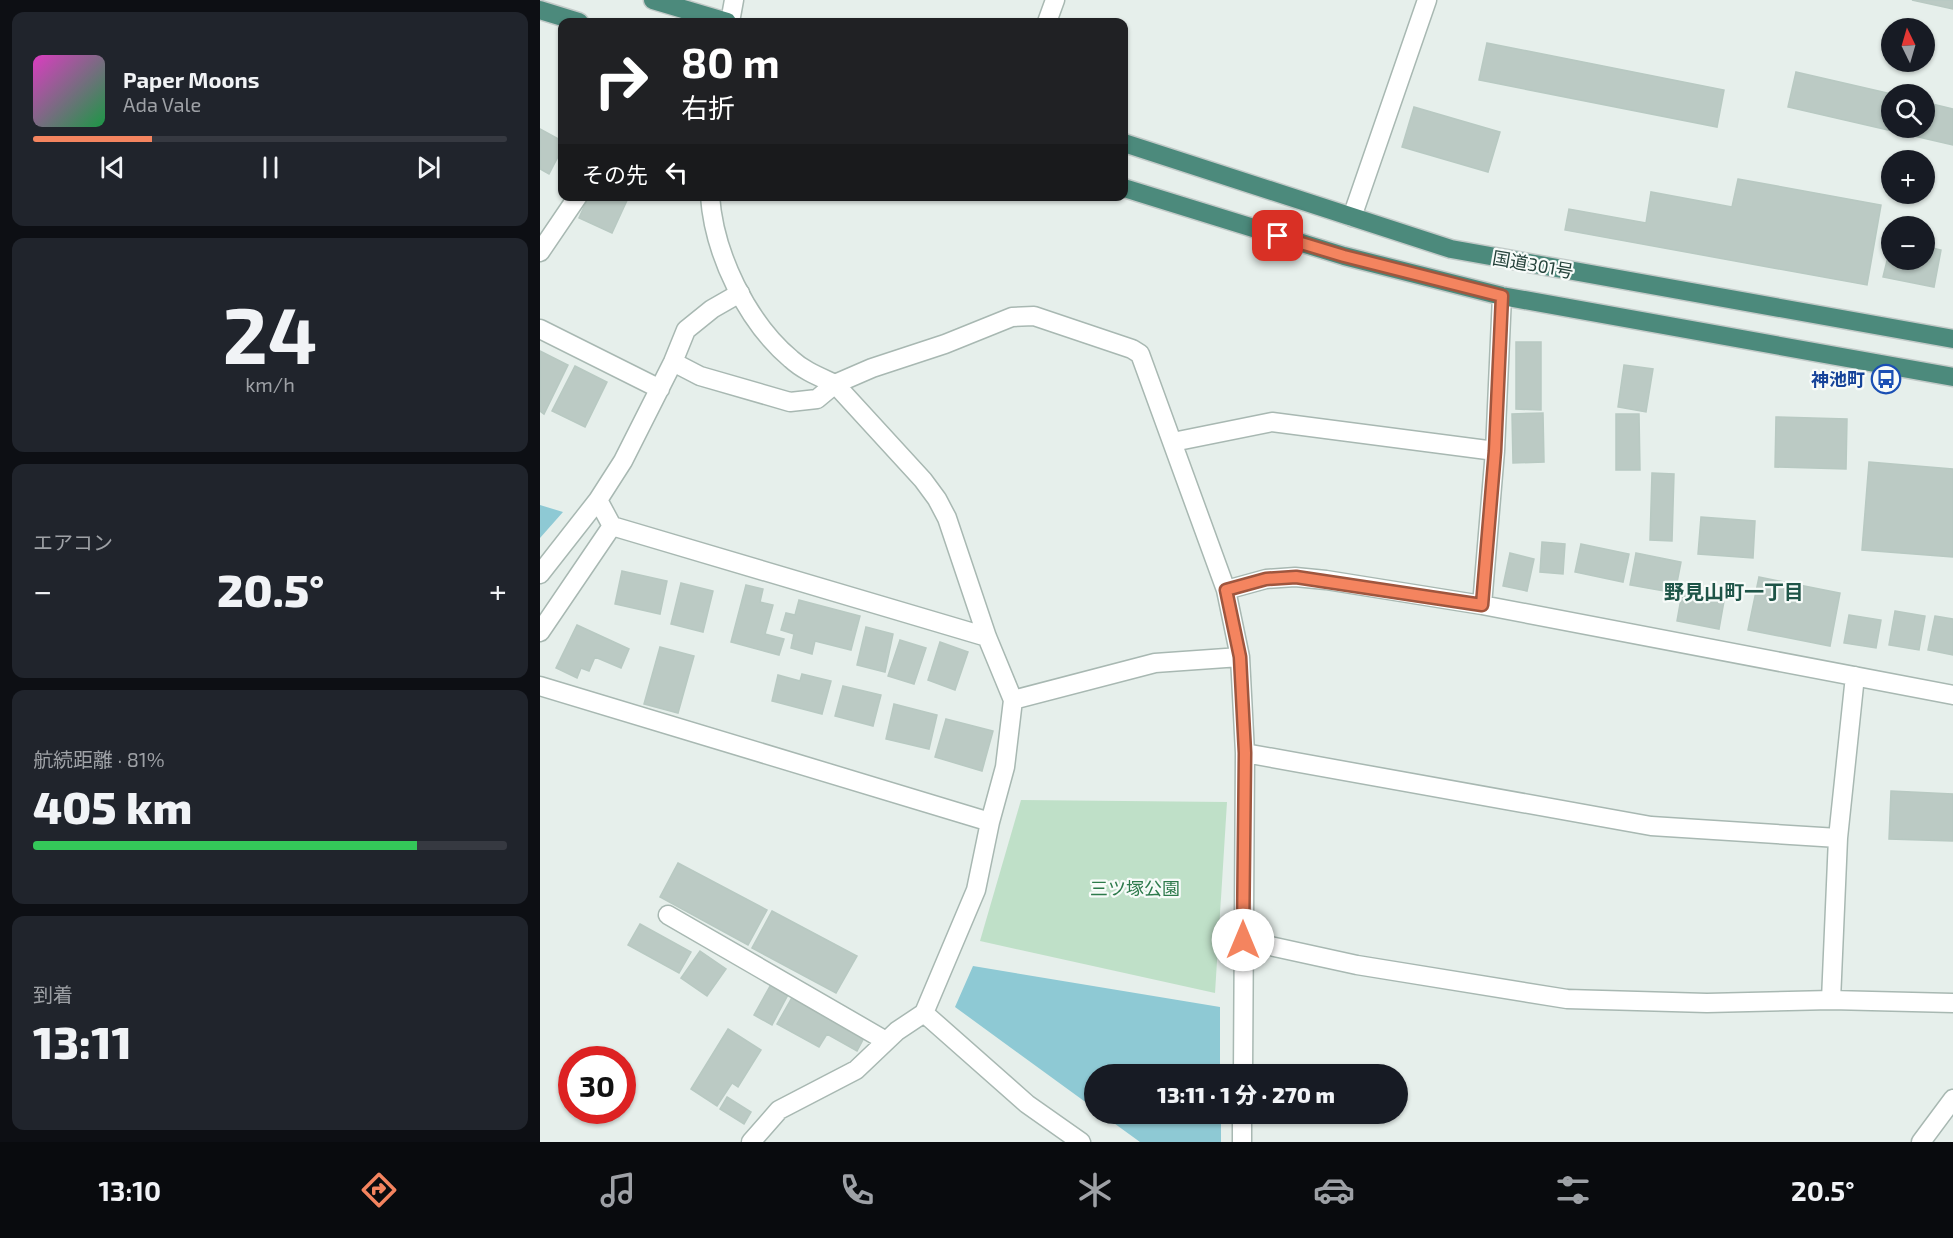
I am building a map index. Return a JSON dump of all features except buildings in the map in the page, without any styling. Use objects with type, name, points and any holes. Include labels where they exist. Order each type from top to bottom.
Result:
[{"type":"highway","points":[[653,0],[714,18]]},
{"type":"highway","points":[[540,10],[566,18]]},
{"type":"highway","name":"国道301号","points":[[1128,144],[1451,249],[1953,339]]},
{"type":"highway","name":"国道301号","points":[[1128,189],[1344,256],[1502,296],[1953,377]]},
{"type":"street","points":[[729,18],[734,0]]},
{"type":"street","points":[[1048,18],[1055,0]]},
{"type":"street","points":[[1352,218],[1427,0]]},
{"type":"street","points":[[540,252],[575,201]]},
{"type":"street","points":[[711,201],[722,255],[740,293],[764,332],[791,359],[806,370],[836,384],[923,480],[937,499],[947,518],[987,637],[1013,700],[1005,767],[975,890],[924,1013],[897,1031],[855,1070],[779,1110],[751,1142]]},
{"type":"street","points":[[540,574],[598,500],[623,461],[673,362],[686,330],[712,309],[740,293]]},
{"type":"street","points":[[1482,605],[1495,451],[1502,296]]},
{"type":"street","points":[[673,362],[700,376],[790,402],[817,399],[836,384],[872,368],[945,344],[1012,317],[1034,316],[1132,349],[1140,354],[1226,590],[1240,657],[1245,753],[1243,1064]]},
{"type":"street","points":[[540,329],[660,389]]},
{"type":"street","points":[[1173,442],[1272,422],[1495,451]]},
{"type":"street","points":[[598,500],[612,526],[987,637]]},
{"type":"street","points":[[540,632],[612,526]]},
{"type":"street","points":[[1226,590],[1266,579],[1296,577],[1482,605],[1953,695]]},
{"type":"street","points":[[1013,700],[1155,663],[1240,657]]},
{"type":"street","points":[[1831,1000],[1838,838],[1855,676]]},
{"type":"street","points":[[540,686],[990,822]]},
{"type":"street","points":[[1245,753],[1652,826],[1838,838]]},
{"type":"street","points":[[668,915],[886,1041]]},
{"type":"street","points":[[1243,940],[1358,965],[1567,999],[1707,1003],[1831,1000],[1953,1003]]},
{"type":"street","points":[[924,1013],[1027,1104],[1081,1142]]},
{"type":"street","points":[[1921,1142],[1953,1099]]},
{"type":"street","points":[[1242,1124],[1242,1142]]},
{"type":"green space","name":"三ツ塚公園","points":[[1021,800],[1227,802],[1215,993],[980,941]]},
{"type":"water","points":[[540,505],[563,512],[540,538]]},
{"type":"water","points":[[973,966],[1220,1007],[1220,1064],[1084,1064],[1084,1101],[955,1007]]},
{"type":"water","points":[[1115,1124],[1221,1124],[1221,1142],[1140,1142]]},
{"type":"place","name":"神池町","points":[[1886,379]]},
{"type":"district","name":"野見山町一丁目","points":[[1734,591]]},
{"type":"route","points":[[1243,940],[1245,753],[1240,657],[1226,590],[1266,579],[1296,577],[1482,605],[1495,451],[1502,296],[1344,256],[1278,236]]}]
